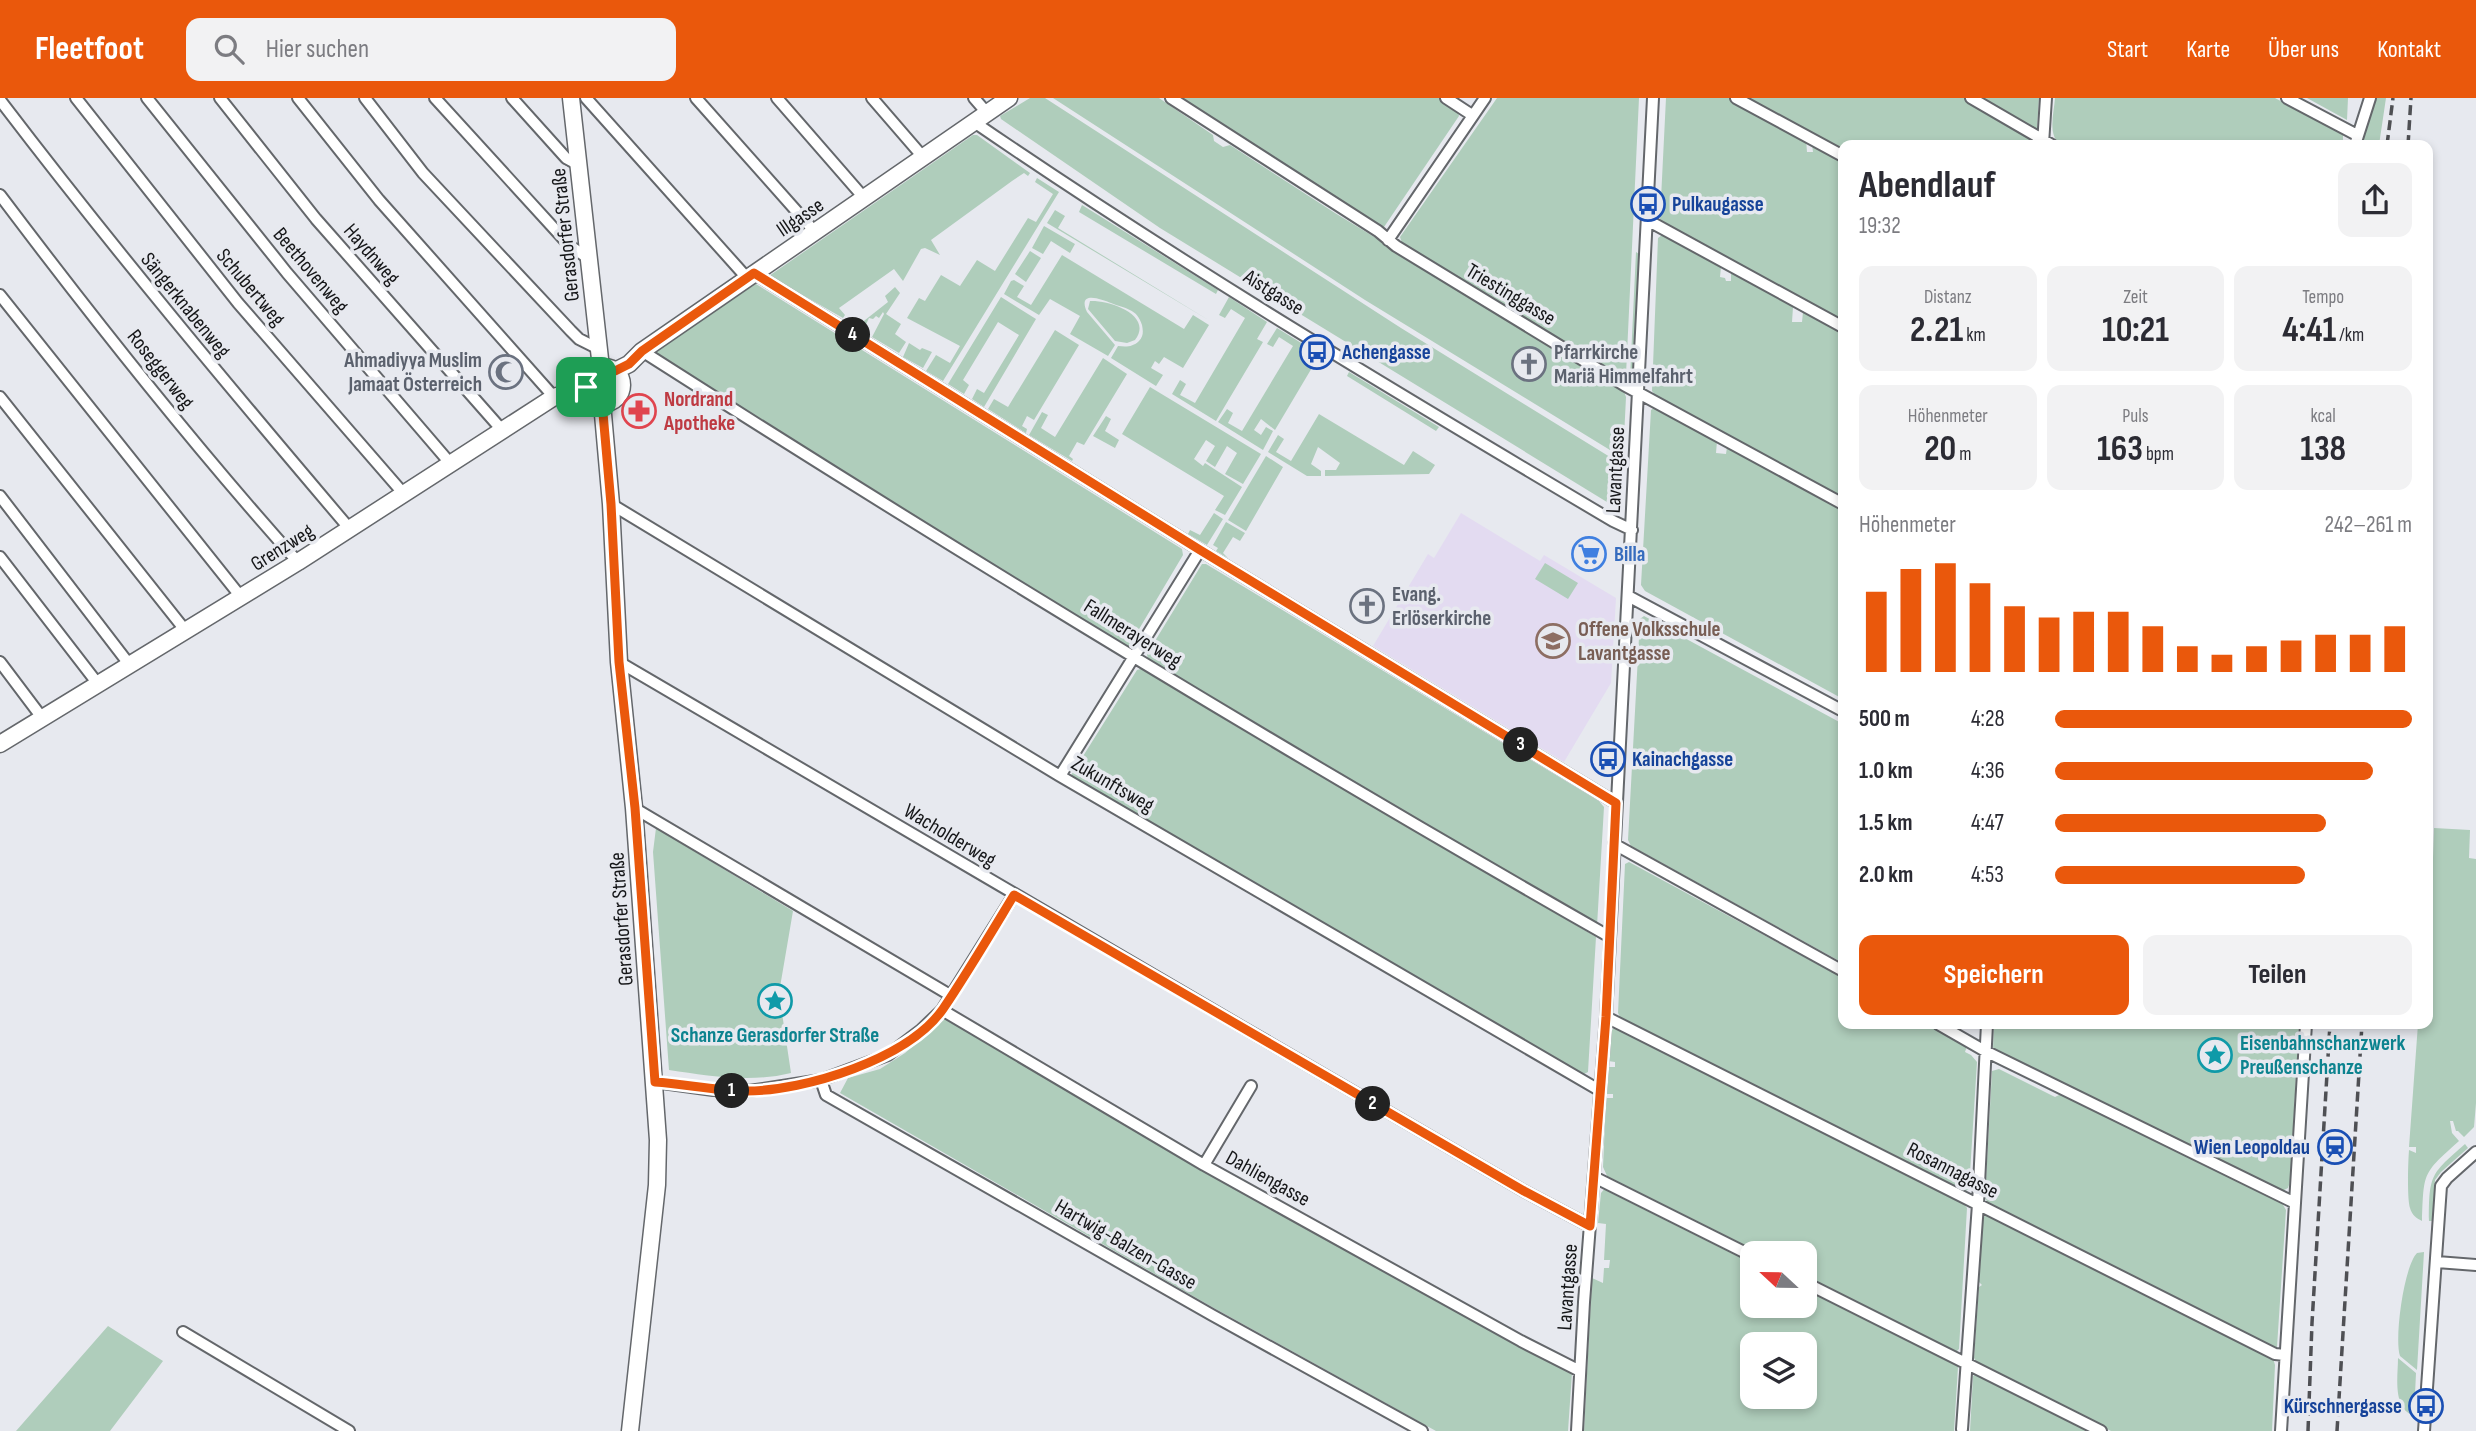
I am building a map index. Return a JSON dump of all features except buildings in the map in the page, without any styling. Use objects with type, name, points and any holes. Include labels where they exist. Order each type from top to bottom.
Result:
[{"type":"main road","name":"Gerasdorfer Straße","points":[[571,98],[599,349],[608,369],[621,380],[620,392],[613,400],[602,402],[611,504],[619,662],[635,808],[658,1140],[657,1185],[630,1431]]},
{"type":"main road","name":"Illgasse","points":[[608,369],[629,364],[642,351],[1009,98]]},
{"type":"main road","points":[[602,402],[593,399],[586,387],[589,374],[608,369]]},
{"type":"main road","name":"Grenzweg","points":[[0,744],[298,562],[554,397],[586,387]]},
{"type":"street","name":"Schubertweg","points":[[76,98],[238,303],[403,493]]},
{"type":"street","name":"Beethovenweg","points":[[147,98],[287,273],[450,463]]},
{"type":"street","name":"Haydnweg","points":[[220,98],[316,219],[502,430]]},
{"type":"street","points":[[298,98],[379,200],[554,397]]},
{"type":"street","points":[[365,98],[423,173],[579,339],[599,349]]},
{"type":"street","points":[[435,98],[570,246],[588,258]]},
{"type":"street","points":[[512,98],[566,158],[579,165]]},
{"type":"street","points":[[586,98],[751,275],[1616,803]]},
{"type":"street","points":[[696,98],[815,232]]},
{"type":"street","points":[[777,98],[865,199]]},
{"type":"street","points":[[872,98],[923,157]]},
{"type":"street","name":"Aistgasse","points":[[974,98],[980,117],[1051,174],[1350,362],[1632,530]]},
{"type":"street","name":"Triestinggasse","points":[[1171,98],[1388,240],[1639,393],[1838,501]]},
{"type":"street","points":[[1446,98],[1472,115]]},
{"type":"street","points":[[1388,240],[1485,98]]},
{"type":"street","name":"Lavantgasse","points":[[1577,1431],[1606,1017],[1654,98]]},
{"type":"street","points":[[1736,98],[1838,153]]},
{"type":"street","points":[[1971,98],[2039,140]]},
{"type":"street","points":[[2046,98],[2046,140]]},
{"type":"street","points":[[2287,98],[2356,140],[2370,98]]},
{"type":"street","name":"Sängerknabenweg","points":[[0,100],[205,359],[349,528]]},
{"type":"street","name":"Roseggerweg","points":[[0,195],[181,427],[225,481],[298,562]]},
{"type":"street","points":[[1647,220],[1838,324]]},
{"type":"street","points":[[0,295],[241,597]]},
{"type":"street","name":"Fallmerayerweg","points":[[642,351],[1375,803],[1609,937]]},
{"type":"street","points":[[0,397],[185,630]]},
{"type":"street","points":[[0,496],[129,664]]},
{"type":"street","name":"Zukunftsweg","points":[[611,504],[1060,776],[1599,1090]]},
{"type":"street","points":[[1060,776],[1200,550]]},
{"type":"street","points":[[0,557],[97,684]]},
{"type":"street","points":[[1628,596],[1838,708]]},
{"type":"street","points":[[0,662],[43,719]]},
{"type":"street","name":"Wacholderweg","points":[[619,662],[1014,895],[1524,1191],[1590,1226]]},
{"type":"street","points":[[635,808],[950,995]]},
{"type":"street","points":[[1614,844],[1838,968]]},
{"type":"street","points":[[655,1082],[713,1090],[749,1091],[821,1080],[888,1055],[942,1010],[1014,895]]},
{"type":"street","name":"Dahliengasse","points":[[942,1010],[1204,1165],[1580,1371]]},
{"type":"street","name":"Rosannagasse","points":[[1606,1017],[2275,1354],[2285,1355]]},
{"type":"street","points":[[1947,1029],[1985,1051],[2295,1203]]},
{"type":"street","points":[[1962,1429],[1978,1204],[1986,1029]]},
{"type":"street","points":[[2280,1431],[2306,1029]]},
{"type":"street","name":"Hartwig-Balzen-Gasse","points":[[821,1080],[826,1095],[1422,1431]]},
{"type":"street","points":[[1204,1165],[1251,1086]]},
{"type":"street","points":[[2424,1431],[2441,1186],[2476,1153]]},
{"type":"street","points":[[1594,1177],[1740,1250]]},
{"type":"street","points":[[2437,1262],[2476,1265]]},
{"type":"street","points":[[1817,1288],[2101,1431]]},
{"type":"street","points":[[183,1332],[349,1431]]},
{"type":"shaded area","points":[[1461,513],[1540,561],[1544,555],[1616,598],[1611,683],[1564,762],[1373,646],[1428,554],[1434,558]]},
{"type":"green space","points":[[1030,98],[1045,98],[1401,328],[1623,465],[1620,510],[1160,228],[1001,119],[1000,116]]},
{"type":"green space","points":[[1053,98],[1159,98],[1213,135],[1214,141],[1223,147],[1230,145],[1335,213],[1623,389],[1626,397],[1623,458],[1365,300]]},
{"type":"green space","points":[[1177,98],[1440,98],[1457,109],[1459,116],[1384,227],[1378,228]]},
{"type":"green space","points":[[1497,98],[1639,98],[1626,375],[1623,377],[1402,243],[1400,237]]},
{"type":"green space","points":[[1666,98],[1729,98],[1806,139],[1807,152],[1813,152],[1812,144],[1838,157],[1838,320],[1664,226],[1660,219]]},
{"type":"green space","points":[[1745,98],[1965,98],[2033,140],[1838,140],[1838,148]]},
{"type":"green space","points":[[1980,98],[2039,98],[2037,128],[2034,129]]},
{"type":"green space","points":[[2055,98],[2275,98],[2343,135],[2343,140],[2056,140],[2053,117]]},
{"type":"green space","points":[[2307,98],[2348,98],[2347,120]]},
{"type":"green space","points":[[2374,98],[2386,98],[2380,140],[2362,140]]},
{"type":"green space","points":[[973,135],[977,135],[1030,173],[1028,176],[1024,173],[1012,181],[931,240],[940,255],[925,248],[921,249],[903,281],[894,269],[839,308],[845,315],[843,318],[769,276]]},
{"type":"green space","points":[[1037,178],[1059,192],[943,381],[926,371],[936,355],[950,363],[960,346],[907,318],[919,298],[925,301],[941,275],[960,286],[977,260],[995,271],[1028,218],[1036,222],[1053,194],[1035,182]]},
{"type":"green space","points":[[1082,205],[1218,290],[1216,294],[1079,212]]},
{"type":"green space","points":[[1055,210],[1065,216],[1058,228],[1210,321],[1047,223]]},
{"type":"green space","points":[[1044,226],[1075,244],[1070,253],[1051,241],[1043,254],[1032,248]]},
{"type":"green space","points":[[1662,235],[1721,267],[1720,277],[1726,281],[1731,281],[1731,273],[1793,307],[1792,322],[1802,322],[1803,312],[1838,331],[1838,496],[1656,396],[1652,391],[1658,238]]},
{"type":"green space","points":[[1030,251],[1041,258],[1026,282],[1015,274]]},
{"type":"green space","points":[[1636,252],[1642,256],[1634,376],[1630,378]]},
{"type":"green space","points":[[1062,255],[1184,329],[1193,315],[1209,325],[1183,368],[1164,357],[1159,364],[1155,361],[1151,368],[1163,375],[1156,386],[1111,358],[1118,346],[1134,344],[1142,335],[1140,319],[1126,308],[1096,298],[1088,298],[1085,301],[1087,312],[1115,345],[1108,356],[1070,334],[1080,316],[1050,299],[1039,315],[1004,294],[1014,280],[1024,286],[1017,297],[1031,305]]},
{"type":"green space","points":[[756,284],[1182,549],[1183,555],[1129,646],[904,514],[656,356],[656,348]]},
{"type":"green space","points":[[895,287],[900,293],[886,314],[901,324],[895,334],[906,342],[899,353],[872,337],[883,312],[879,318],[869,318],[863,331],[849,322],[855,318],[860,324],[888,302],[885,296]]},
{"type":"green space","points":[[1001,297],[1036,319],[984,407],[972,399],[977,389],[984,393],[1019,335],[998,322],[963,380],[969,385],[964,394],[948,384]]},
{"type":"green space","points":[[1229,297],[1267,322],[1257,339],[1263,342],[1216,421],[1172,394],[1180,380],[1186,384],[1180,395],[1195,403],[1245,318],[1231,309],[1225,318],[1219,315]]},
{"type":"green space","points":[[1090,301],[1118,306],[1134,316],[1139,323],[1135,340],[1127,343],[1115,341],[1088,309]]},
{"type":"green space","points":[[1277,328],[1319,354],[1309,351],[1303,359],[1313,366],[1275,430],[1261,419],[1254,430],[1261,435],[1266,427],[1273,431],[1263,450],[1218,422],[1227,409],[1233,413],[1228,423],[1242,431],[1293,346],[1279,337],[1273,347],[1267,344]]},
{"type":"green space","points":[[1055,330],[1079,345],[1034,420],[1027,416],[1022,426],[1027,429],[1026,433],[988,409],[994,399],[1008,407]]},
{"type":"green space","points":[[909,343],[920,350],[922,348],[932,352],[923,368],[903,357]]},
{"type":"green space","points":[[1103,358],[1127,374],[1084,445],[1077,442],[1069,456],[1072,461],[1029,435],[1042,412],[1048,415],[1041,428],[1055,437]]},
{"type":"green space","points":[[604,372],[613,376],[617,385],[613,394],[604,398],[595,394],[591,385],[595,376]]},
{"type":"green space","points":[[1349,372],[1439,427],[1436,431],[1347,376]]},
{"type":"green space","points":[[1150,387],[1261,454],[1243,484],[1225,474],[1237,453],[1227,446],[1215,467],[1206,461],[1215,446],[1206,440],[1194,459],[1242,487],[1225,515],[1215,510],[1224,496],[1122,434]]},
{"type":"green space","points":[[1655,407],[1717,441],[1716,453],[1726,454],[1727,447],[1838,507],[1838,696],[1645,591],[1641,585],[1651,410]]},
{"type":"green space","points":[[1319,414],[1404,465],[1413,451],[1435,465],[1429,474],[1325,476],[1325,470],[1336,470],[1340,463],[1318,447],[1311,464],[1321,471],[1321,476],[1307,476],[1268,452],[1278,435],[1284,439],[1276,452],[1291,461]]},
{"type":"green space","points":[[1106,416],[1111,419],[1105,431],[1119,440],[1115,448],[1093,436]]},
{"type":"green space","points":[[1266,456],[1283,467],[1246,531],[1228,520]]},
{"type":"green space","points":[[1214,513],[1223,519],[1207,545],[1188,534],[1190,530],[1200,535]]},
{"type":"green space","points":[[1226,522],[1245,533],[1240,541],[1233,537],[1223,553],[1228,558],[1216,551],[1218,548],[1213,545]]},
{"type":"green space","points":[[1545,563],[1578,583],[1568,599],[1535,579]]},
{"type":"green space","points":[[1202,564],[1599,801],[1604,807],[1597,926],[1148,661],[1147,654]]},
{"type":"green space","points":[[1644,616],[1838,721],[1838,960],[1631,846],[1628,840],[1640,619]]},
{"type":"green space","points":[[1144,668],[1596,937],[1588,1072],[1582,1075],[1070,777],[1137,670]]},
{"type":"green space","points":[[656,828],[793,911],[779,993],[791,1073],[745,1078],[669,1070],[653,852]]},
{"type":"green space","points":[[2434,828],[2470,830],[2469,858],[2476,859],[2476,1103],[2474,1127],[2464,1137],[2456,1131],[2453,1121],[2450,1121],[2452,1133],[2459,1141],[2427,1175],[2423,1192],[2422,1221],[2414,1216],[2410,1208],[2408,1163],[2409,1150],[2416,1153],[2416,1147],[2409,1147],[2418,1029],[2433,1029]]},
{"type":"green space","points":[[1629,862],[1838,975],[1838,1029],[1935,1029],[1967,1046],[1965,1052],[1977,1062],[1969,1189],[1964,1192],[1621,1019],[1618,1013],[1625,864]]},
{"type":"green space","points":[[945,1019],[1572,1373],[1568,1431],[1436,1431],[1212,1307],[840,1093],[848,1078],[880,1069],[905,1053]]},
{"type":"green space","points":[[1614,1028],[1963,1203],[1967,1208],[1959,1349],[1955,1353],[1817,1284],[1817,1241],[1740,1241],[1740,1244],[1608,1178],[1603,1167],[1606,1098],[1613,1098],[1613,1094],[1606,1094],[1607,1067],[1615,1067],[1615,1062],[1608,1061],[1610,1032]]},
{"type":"green space","points":[[1994,1029],[2299,1029],[2288,1188],[2280,1192],[1993,1048]]},
{"type":"green space","points":[[1999,1069],[2055,1097],[2061,1094],[2282,1203],[2286,1210],[2277,1347],[2272,1348],[1989,1205],[1985,1198],[1992,1071]]},
{"type":"green space","points":[[2465,1144],[2468,1148],[2435,1180],[2433,1221],[2429,1221],[2434,1176]]},
{"type":"green space","points":[[1606,1187],[1740,1253],[1740,1318],[1817,1318],[1817,1292],[1953,1361],[1958,1367],[1954,1431],[1584,1431],[1592,1278],[1603,1283],[1604,1268],[1609,1268],[1610,1260],[1604,1260],[1606,1224],[1598,1223],[1601,1193]]},
{"type":"green space","points":[[1987,1215],[2273,1358],[2272,1431],[2111,1431],[1978,1364],[1974,1358],[1979,1287],[1982,1285],[1979,1282],[1983,1217]]},
{"type":"green space","points":[[2424,1252],[2417,1370],[2400,1356],[2398,1335],[2408,1272],[2417,1253]]},
{"type":"green space","points":[[108,1326],[163,1361],[110,1431],[16,1431]]},
{"type":"green space","points":[[2398,1358],[2416,1373],[2414,1416],[2407,1412],[2399,1399]]},
{"type":"green space","points":[[1978,1373],[2093,1431],[1970,1431],[1973,1376]]},
{"type":"railway","points":[[2388,140],[2393,98]]},
{"type":"railway","points":[[2408,140],[2411,98]]},
{"type":"railway","points":[[2308,1431],[2330,1029]]},
{"type":"railway","points":[[2337,1431],[2362,1029]]},
{"type":"place","name":"Pulkaugasse","points":[[1648,204]]},
{"type":"place","name":"Achengasse","points":[[1317,352]]},
{"type":"place","name":"Pfarrkirche Mariä Himmelfahrt","points":[[1529,364]]},
{"type":"place","name":"Ahmadiyya Muslim Jamaat Österreich","points":[[506,372]]},
{"type":"place","name":"Nordrand Apotheke","points":[[639,411]]},
{"type":"place","name":"Billa","points":[[1589,554]]},
{"type":"place","name":"Evang. Erlöserkirche","points":[[1367,606]]},
{"type":"place","name":"Offene Volksschule Lavantgasse","points":[[1553,641]]},
{"type":"place","name":"Kainachgasse","points":[[1608,759]]},
{"type":"place","name":"Schanze Gerasdorfer Straße","points":[[775,1001]]},
{"type":"place","name":"Eisenbahnschanzwerk Preußenschanze","points":[[2215,1055]]},
{"type":"place","name":"Wien Leopoldau","points":[[2335,1147]]},
{"type":"place","name":"Kürschnergasse","points":[[2426,1406]]},
{"type":"route","points":[[754,273],[1200,550],[1616,803],[1606,1017],[1590,1226],[1524,1191],[1014,895],[942,1010],[888,1055],[821,1080],[749,1091],[713,1090],[655,1082],[635,808],[619,662],[604,419],[602,402],[593,399],[586,387],[586,381],[592,371],[607,367],[615,371],[629,364],[642,351],[754,273]]}]
